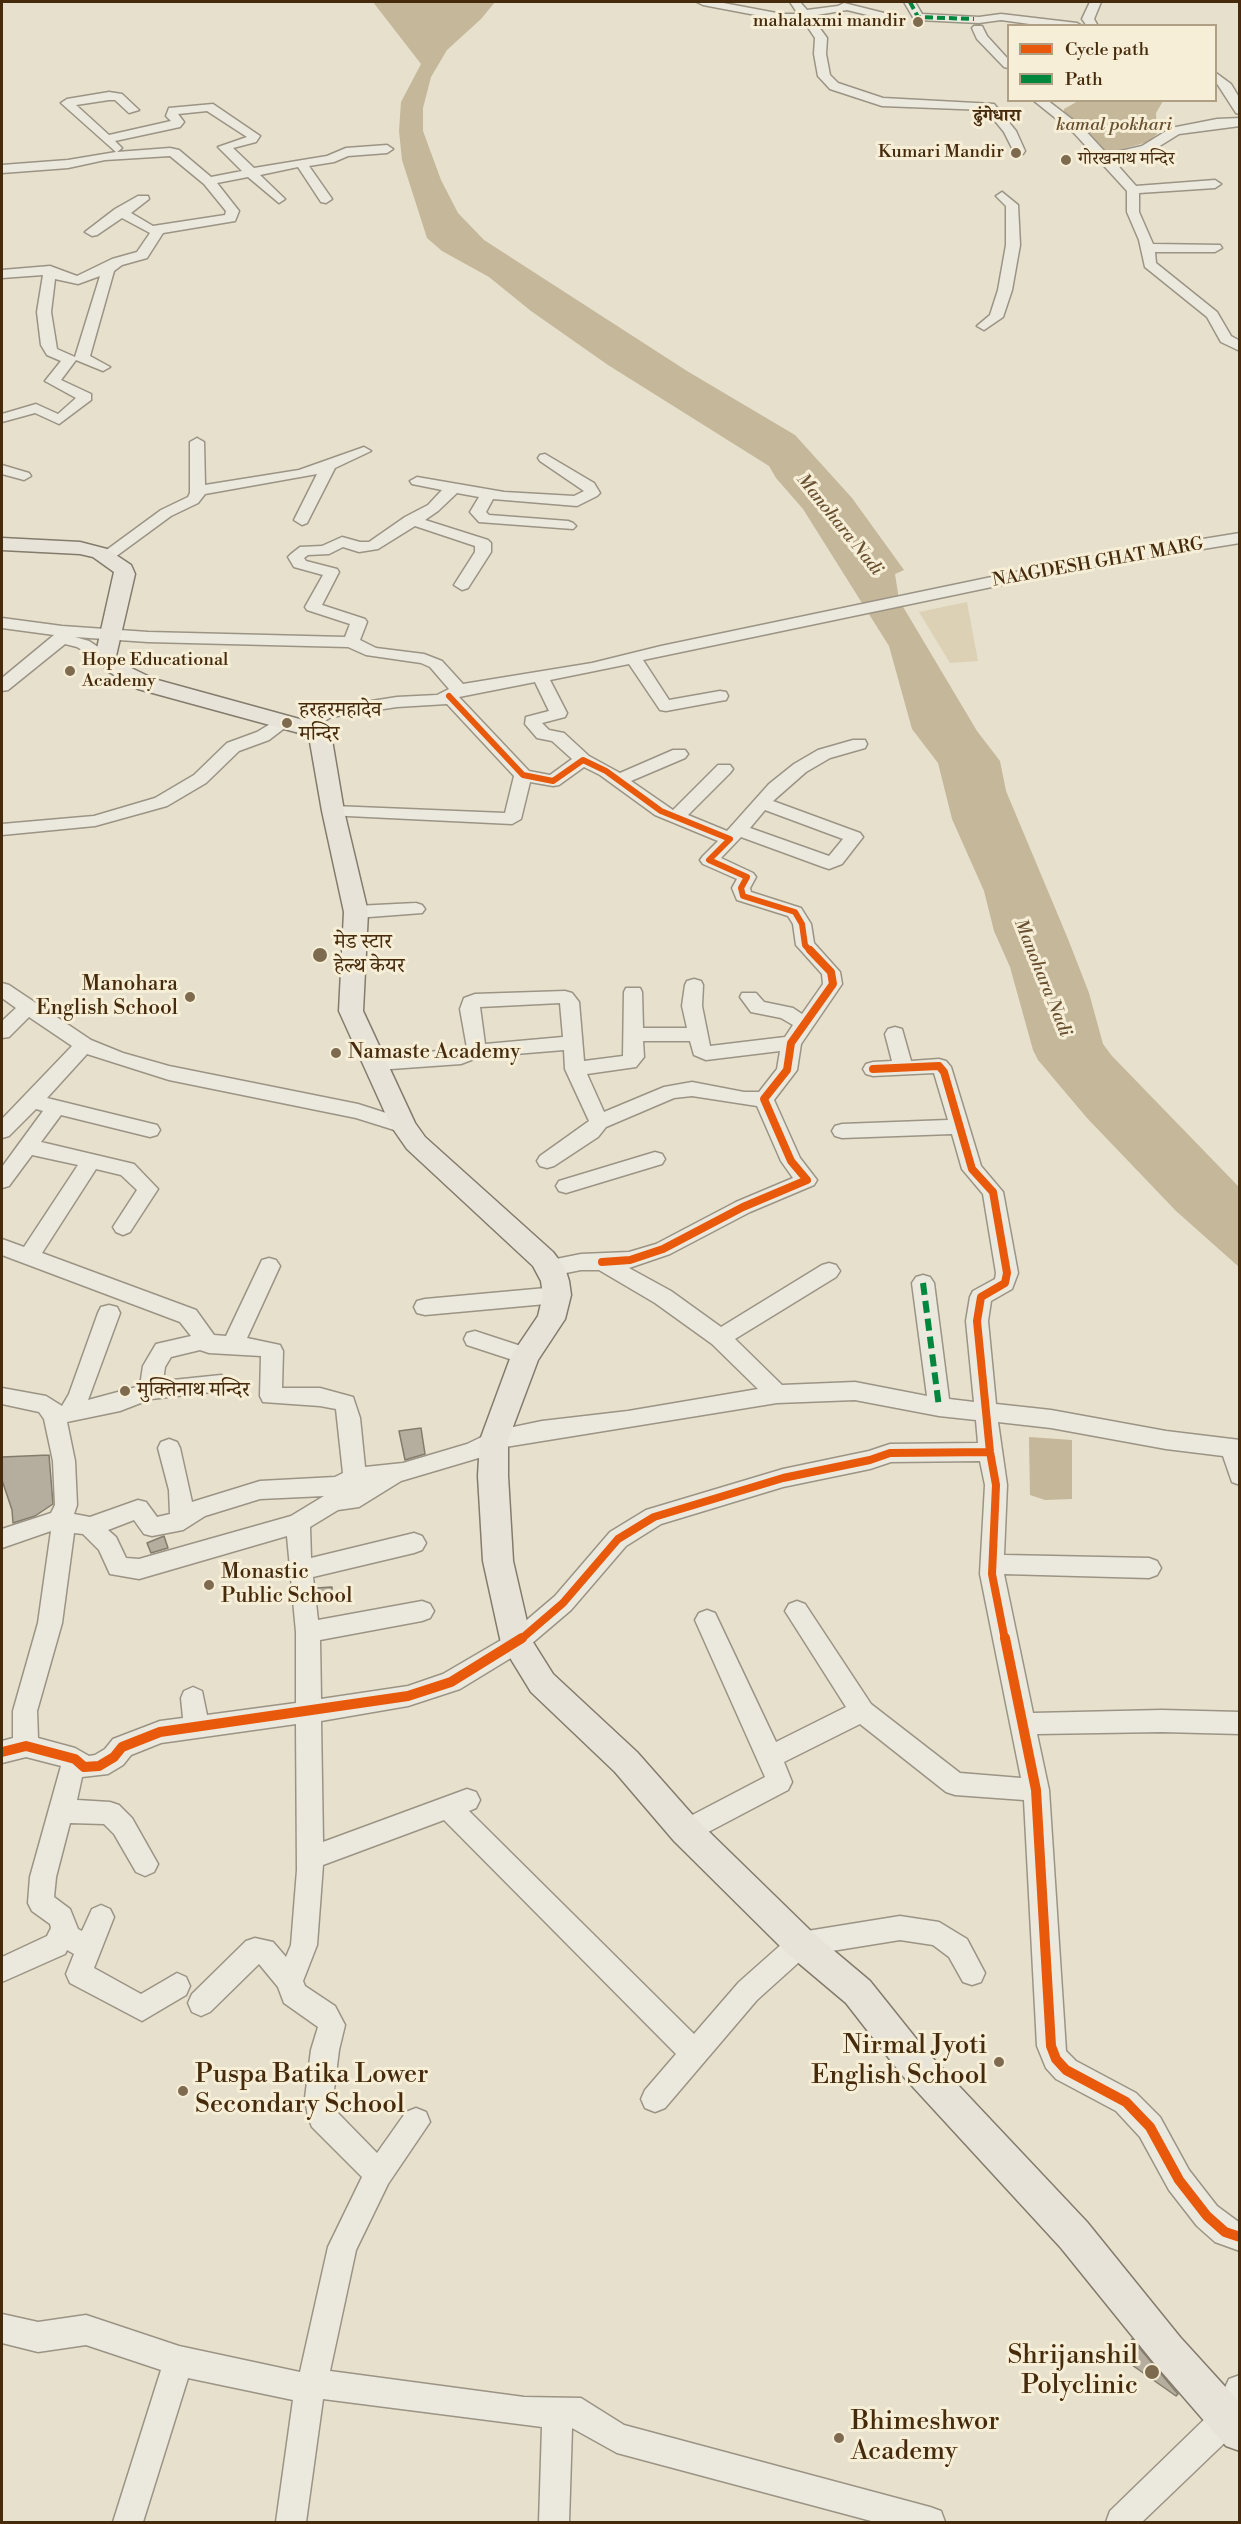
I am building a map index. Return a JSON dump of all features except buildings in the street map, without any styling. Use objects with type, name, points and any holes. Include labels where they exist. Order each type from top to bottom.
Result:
[{"type":"main road","points":[[2,544],[80,548],[117,562],[125,574],[105,657],[116,668],[146,684],[280,723],[306,728],[321,740],[333,810],[356,912],[350,994],[351,1011],[404,1126],[416,1143],[554,1282],[551,1319],[525,1356],[494,1440],[493,1476],[498,1561],[516,1643],[542,1683],[626,1762],[686,1831],[801,1944],[858,1992],[914,2063],[1074,2235],[1233,2426]]},
{"type":"street","points":[[703,2],[782,17],[842,9],[844,6],[892,18]]},
{"type":"street","points":[[795,2],[821,38],[820,54],[824,76],[834,86],[882,102],[990,107],[1010,131],[1019,151]]},
{"type":"street","points":[[910,2],[918,17],[979,20],[1001,17],[1060,24]]},
{"type":"street","points":[[1092,24],[1088,19],[1095,2]]},
{"type":"street","points":[[978,28],[981,37],[1007,64]]},
{"type":"street","points":[[1217,78],[1225,84],[1239,110]]},
{"type":"street","points":[[125,157],[67,103],[68,101],[109,96],[118,97],[133,110]]},
{"type":"street","points":[[1045,102],[1060,107],[1103,159],[1133,190],[1133,212],[1148,248],[1148,259],[1155,271],[1212,315],[1226,339],[1239,347]]},
{"type":"street","points":[[106,139],[176,124],[178,122],[172,116],[173,111],[209,107],[254,136],[252,139],[224,147],[279,199]]},
{"type":"street","points":[[1103,159],[1146,149],[1175,131],[1216,123],[1239,122]]},
{"type":"street","points":[[208,181],[330,159],[346,152],[387,149]]},
{"type":"street","points":[[2,169],[68,164],[105,156],[125,157],[175,153],[208,181],[233,211],[230,218],[184,223],[158,230],[150,229],[120,212]]},
{"type":"street","points":[[301,163],[326,199]]},
{"type":"street","points":[[30,166],[34,173],[47,180]]},
{"type":"street","points":[[1133,190],[1215,184]]},
{"type":"street","points":[[984,326],[996,317],[1005,290],[1013,245],[1012,205],[1002,196]]},
{"type":"street","points":[[92,232],[143,199]]},
{"type":"street","points":[[2,274],[50,270],[66,279],[78,280],[107,269],[117,262],[142,255],[158,230]]},
{"type":"street","points":[[1148,248],[1215,248]]},
{"type":"street","points":[[2,418],[36,408],[59,420],[86,397],[52,379],[76,358],[106,281],[107,269]]},
{"type":"street","points":[[50,270],[44,312],[51,352],[103,367]]},
{"type":"street","points":[[106,557],[166,513],[193,501],[198,491],[197,442]]},
{"type":"street","points":[[198,491],[246,484],[329,465],[364,451]]},
{"type":"street","points":[[417,481],[489,495],[577,501],[592,493],[589,486],[545,458]]},
{"type":"street","points":[[302,520],[329,465]]},
{"type":"street","points":[[2,469],[24,477]]},
{"type":"street","points":[[351,642],[359,622],[313,607],[330,578],[331,572],[300,564],[296,557],[305,550],[324,551],[342,542],[359,547],[373,546],[410,520],[433,508],[453,488]]},
{"type":"street","points":[[489,495],[478,512],[484,519],[568,526]]},
{"type":"street","points":[[410,520],[483,543],[483,552],[462,585]]},
{"type":"street","name":"NAAGDESH GHAT MARG","points":[[306,728],[326,713],[388,703],[441,700],[454,693],[929,597],[1073,565],[1239,538]]},
{"type":"street","points":[[2,623],[62,634],[111,633],[147,637],[351,642],[372,652],[424,659],[436,664],[454,693],[523,775],[553,781],[583,760]]},
{"type":"street","points":[[62,634],[105,657]]},
{"type":"street","points":[[2,686],[62,634]]},
{"type":"street","points":[[633,658],[666,706],[720,696]]},
{"type":"street","points":[[540,677],[559,713],[532,721],[533,724],[543,734],[558,737],[583,760],[618,780],[661,811],[675,818],[829,863],[836,860],[854,837],[763,802]]},
{"type":"street","points":[[2,830],[95,821],[161,802],[200,778],[233,747],[263,736],[280,723]]},
{"type":"street","points":[[764,1099],[787,1070],[790,1043],[833,984],[831,972],[805,945],[800,917],[795,912],[743,896],[741,888],[747,877],[709,860],[776,788],[800,768],[824,754],[859,744]]},
{"type":"street","points":[[618,780],[679,754]]},
{"type":"street","points":[[675,818],[724,769]]},
{"type":"street","points":[[333,810],[512,819],[523,775]]},
{"type":"street","points":[[356,912],[416,909]]},
{"type":"street","points":[[694,985],[692,1006],[701,1050],[711,1054],[790,1043]]},
{"type":"street","points":[[2,989],[84,1045],[140,1066],[358,1110],[404,1126]]},
{"type":"street","points":[[575,1069],[629,1062],[636,1052],[633,992]]},
{"type":"street","points":[[477,1051],[471,1003],[482,999],[565,997],[570,1002],[575,1069],[599,1122]]},
{"type":"street","points":[[749,997],[759,1007],[786,1013],[804,1023]]},
{"type":"street","points":[[2,1032],[28,1007]]},
{"type":"street","points":[[635,1034],[697,1035]]},
{"type":"street","points":[[895,1034],[903,1067]]},
{"type":"street","points":[[377,1064],[461,1057],[477,1051],[573,1043]]},
{"type":"street","points":[[2,1131],[84,1045]]},
{"type":"street","points":[[873,1069],[939,1066],[944,1072],[972,1169],[993,1192],[1007,1273],[1005,1283],[981,1297],[978,1313],[990,1452],[996,1485],[992,1564],[1036,1790],[1051,2046],[1056,2059],[1066,2070],[1126,2102],[1150,2127],[1179,2180],[1207,2216],[1225,2232],[1239,2237]]},
{"type":"street","points":[[547,1161],[591,1132],[599,1122],[647,1100],[681,1090],[692,1089],[744,1099],[764,1099]]},
{"type":"street","points":[[425,1307],[554,1282],[581,1262],[630,1260],[663,1249],[743,1207],[807,1180],[791,1161],[764,1099]]},
{"type":"street","points":[[32,1101],[150,1130]]},
{"type":"street","points":[[2,1181],[56,1107]]},
{"type":"street","points":[[842,1131],[960,1127]]},
{"type":"street","points":[[29,1147],[127,1169],[148,1188],[123,1227]]},
{"type":"street","points":[[566,1186],[655,1159]]},
{"type":"street","points":[[29,1256],[91,1161]]},
{"type":"street","points":[[2,1247],[188,1316],[209,1344]]},
{"type":"street","points":[[602,1262],[663,1297],[720,1338],[777,1394]]},
{"type":"street","points":[[233,1344],[269,1266]]},
{"type":"street","points":[[720,1338],[829,1271]]},
{"type":"street","points":[[923,1283],[939,1407]]},
{"type":"street","points":[[27,1746],[25,1711],[50,1623],[66,1505],[62,1414],[79,1396],[109,1313]]},
{"type":"street","points":[[475,1339],[525,1356]]},
{"type":"street","points":[[150,1391],[154,1366],[165,1350],[201,1342],[233,1344],[272,1351],[271,1396],[320,1397],[345,1403],[349,1418],[343,1488],[351,1500],[403,1472]]},
{"type":"street","points":[[2,1396],[46,1405],[62,1414],[128,1400],[150,1391],[221,1384]]},
{"type":"street","points":[[2,1539],[31,1526],[62,1522],[90,1527],[138,1509],[152,1527],[175,1523],[198,1509],[260,1490],[343,1488],[474,1451],[494,1440],[777,1394],[855,1391],[939,1407],[1051,1419],[1236,1449],[1239,1476]]},
{"type":"street","points":[[169,1448],[180,1490],[182,1518]]},
{"type":"street","points":[[2,1752],[27,1746],[75,1759],[84,1767],[99,1766],[114,1757],[122,1747],[160,1732],[365,1704],[452,1682],[516,1643],[564,1603],[618,1539],[654,1517],[783,1478],[870,1460],[890,1453],[990,1452]]},
{"type":"street","points":[[90,1527],[108,1544],[118,1567],[139,1569],[298,1523],[343,1488]]},
{"type":"street","points":[[290,1981],[304,1945],[309,1856],[308,1632],[300,1571],[298,1523]]},
{"type":"street","points":[[300,1571],[348,1557],[414,1543]]},
{"type":"street","points":[[992,1564],[1149,1568]]},
{"type":"street","points":[[308,1632],[422,1611]]},
{"type":"street","points":[[798,1611],[862,1711],[955,1784],[1036,1790]]},
{"type":"street","points":[[686,1831],[779,1782],[770,1757],[707,1620]]},
{"type":"street","points":[[193,1698],[196,1726]]},
{"type":"street","points":[[770,1757],[862,1711]]},
{"type":"street","points":[[1022,1724],[1162,1721],[1239,1723]]},
{"type":"street","points":[[2,1970],[56,1945],[65,1930],[61,1917],[41,1902],[43,1877],[75,1759]]},
{"type":"street","points":[[309,1856],[331,1852],[459,1804],[694,2053]]},
{"type":"street","points":[[59,1813],[84,1810],[110,1813],[123,1826],[145,1864]]},
{"type":"street","points":[[101,1917],[79,1974],[142,2008],[177,1986]]},
{"type":"street","points":[[655,2099],[748,1990],[801,1944],[900,1928],[939,1934],[958,1948],[972,1973]]},
{"type":"street","points":[[62,1934],[89,1948]]},
{"type":"street","points":[[201,2003],[255,1950],[264,1951],[290,1981],[293,1994],[326,2015],[332,2025],[325,2050],[319,2098],[322,2117],[378,2174]]},
{"type":"street","points":[[291,2523],[311,2386],[342,2247],[378,2174],[416,2122]]},
{"type":"street","points":[[2,2328],[38,2337],[86,2330],[178,2361],[311,2386],[524,2412],[581,2413],[616,2438],[930,2523]]},
{"type":"street","points":[[128,2523],[178,2361]]},
{"type":"street","points":[[1121,2523],[1233,2426],[1239,2390]]},
{"type":"street","points":[[554,2523],[558,2412]]},
{"type":"shaded area","points":[[967,602],[978,661],[950,663],[919,612]]},
{"type":"water","name":"Manohara Nadi","points":[[373,2],[495,2],[481,19],[447,50],[431,77],[423,108],[423,131],[441,180],[458,213],[484,240],[687,371],[795,435],[852,498],[904,570],[895,574],[899,600],[977,731],[1000,761],[1006,791],[1089,993],[1103,1044],[1239,1187],[1239,1267],[1176,1211],[1087,1118],[1038,1060],[1033,1050],[1010,967],[994,931],[984,891],[952,819],[938,763],[912,729],[889,646],[803,509],[776,478],[769,466],[608,365],[531,311],[489,277],[442,251],[427,238],[402,160],[399,131],[401,102],[421,64]]},
{"type":"water","name":"kamal pokhari","points":[[1076,102],[1162,102],[1156,113],[1157,134],[1148,142],[1107,153],[1089,133],[1064,115],[1064,109]]},
{"type":"water","points":[[1029,1437],[1072,1440],[1072,1499],[1045,1500],[1030,1495]]},
{"type":"marked path","points":[[910,2],[918,17],[974,19]]},
{"type":"marked path","points":[[923,1283],[939,1407]]},
{"type":"cycle path","points":[[449,696],[523,775],[553,781],[583,760],[606,771],[661,811],[730,839],[709,860],[747,877],[741,888],[743,896],[795,912],[802,924],[805,945],[831,972],[833,984],[791,1043],[787,1070],[764,1099],[791,1161],[807,1180],[743,1207],[663,1249],[630,1260],[602,1262]]},
{"type":"cycle path","points":[[873,1069],[939,1066],[944,1072],[972,1169],[993,1192],[1007,1273],[1005,1283],[981,1297],[977,1321],[990,1452],[996,1485],[992,1574],[1036,1790],[1051,2046],[1056,2059],[1066,2070],[1126,2102],[1150,2127],[1179,2180],[1207,2216],[1225,2232],[1240,2237]]},
{"type":"cycle path","points":[[2,1752],[26,1746],[75,1759],[84,1767],[99,1766],[114,1757],[122,1747],[160,1732],[408,1696],[451,1682],[516,1643],[563,1603],[618,1539],[654,1517],[783,1478],[870,1460],[890,1453],[990,1452]]},
{"type":"place","name":"mahalaxmi mandir","points":[[918,22]]},
{"type":"place","name":"Kumari Mandir","points":[[1016,153]]},
{"type":"place","name":"गोरखनाथ मन्दिर","points":[[1066,160]]},
{"type":"place","name":"Hope Educational Academy","points":[[70,671]]},
{"type":"place","name":"हरहरमहादेव मन्दिर","points":[[287,723]]},
{"type":"place","name":"मेड स्टार हेल्थ केयर","points":[[320,955]]},
{"type":"place","name":"Manohara English School","points":[[190,997]]},
{"type":"place","name":"Namaste Academy","points":[[336,1053]]},
{"type":"place","name":"मुक्तिनाथ मन्दिर","points":[[125,1391]]},
{"type":"place","name":"Monastic Public School","points":[[209,1585]]},
{"type":"place","name":"Nirmal Jyoti English School","points":[[999,2062]]},
{"type":"place","name":"Puspa Batika Lower Secondary School","points":[[183,2091]]},
{"type":"place","name":"Shrijanshil Polyclinic","points":[[1152,2372]]},
{"type":"place","name":"Bhimeshwor Academy","points":[[839,2438]]},
{"type":"district","name":"ढुंगेधारा","points":[[997,117]]}]
